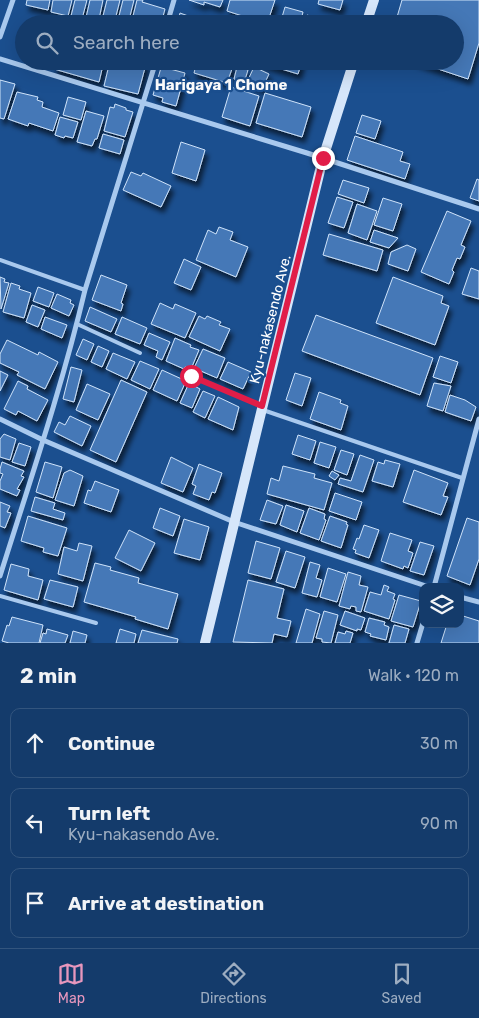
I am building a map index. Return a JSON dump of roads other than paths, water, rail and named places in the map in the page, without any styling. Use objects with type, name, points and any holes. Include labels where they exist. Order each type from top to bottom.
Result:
[{"type":"main road","points":[[369,15],[374,0]]},
{"type":"main road","name":"Kyu-nakasendo Ave.","points":[[205,643],[323,158],[351,70]]},
{"type":"street","points":[[0,37],[13,0]]},
{"type":"street","points":[[170,15],[174,0]]},
{"type":"street","points":[[0,59],[15,64]]},
{"type":"street","points":[[36,70],[323,158],[479,209]]},
{"type":"street","points":[[0,576],[43,440],[85,290],[153,70]]},
{"type":"street","points":[[0,419],[43,440],[234,522],[419,584]]},
{"type":"street","points":[[435,583],[479,419]]},
{"type":"street","points":[[464,597],[479,602]]},
{"type":"street","points":[[417,643],[422,628]]},
{"type":"lane","points":[[0,260],[85,290]]},
{"type":"lane","points":[[77,324],[140,353]]},
{"type":"lane","points":[[191,376],[262,408],[462,478]]},
{"type":"lane","points":[[0,596],[96,623]]},
{"type":"district","name":"Harigaya 1 Chome","points":[[221,85]]}]
